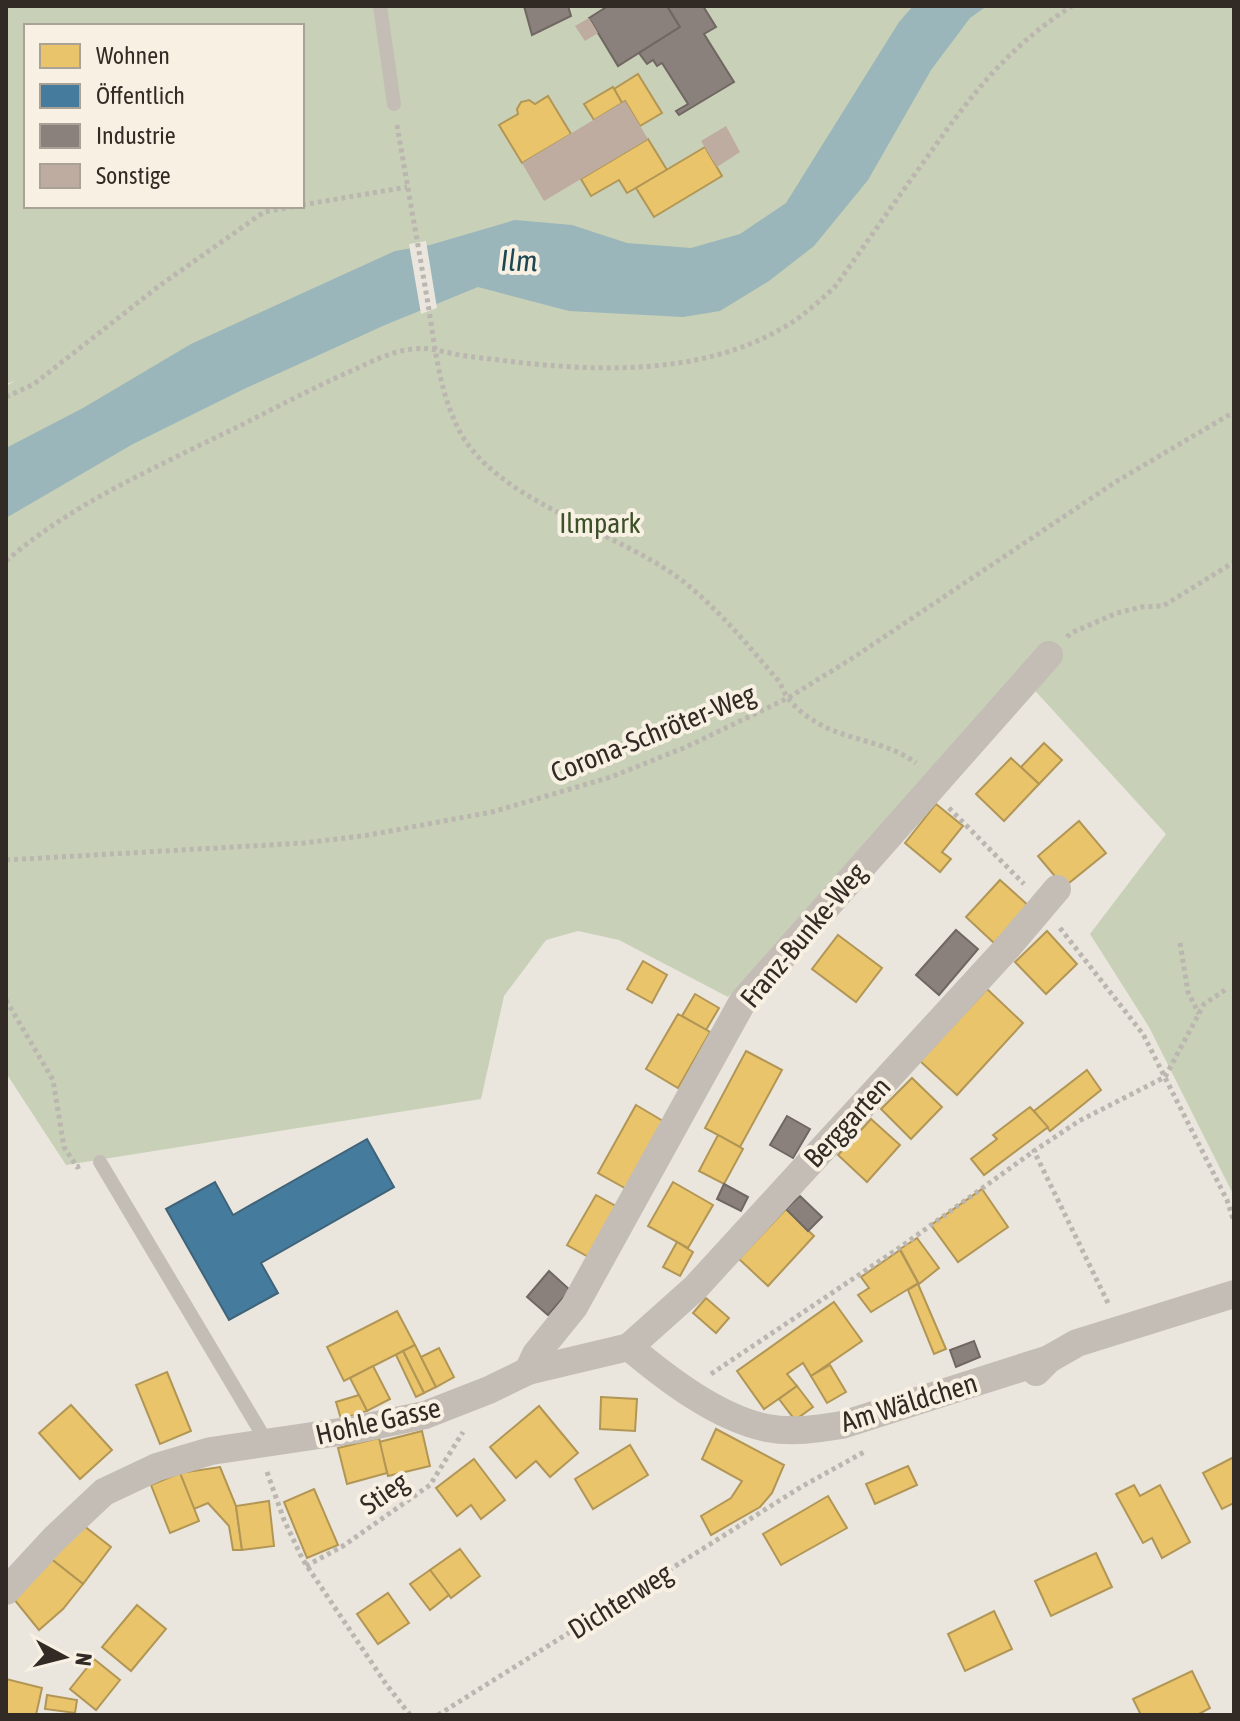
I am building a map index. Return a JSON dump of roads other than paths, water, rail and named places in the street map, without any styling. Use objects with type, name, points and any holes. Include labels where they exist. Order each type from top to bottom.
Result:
[{"type":"street","name":"Franz-Bunke-Weg","points":[[528,1371],[536,1354],[574,1307],[743,1001],[1049,655]]},
{"type":"street","name":"Berggarten","points":[[629,1347],[695,1288],[1007,948],[1057,889]]},
{"type":"street","points":[[1023,1385],[1049,1359],[1077,1343],[1234,1294]]},
{"type":"street","name":"Hohle Gasse","points":[[6,1591],[55,1538],[104,1492],[157,1467],[211,1451],[262,1445],[425,1415],[528,1371],[629,1347]]},
{"type":"street","name":"Am Wäldchen","points":[[629,1347],[664,1376],[736,1418],[768,1428],[806,1431],[842,1425],[1049,1359]]},
{"type":"lane","points":[[380,6],[394,104]]},
{"type":"lane","points":[[100,1162],[262,1445]]},
{"type":"water","name":"Ilm","points":[[913,6],[987,6],[970,18],[931,70],[868,180],[814,246],[769,281],[720,311],[683,317],[569,311],[478,287],[244,389],[133,444],[6,518],[6,448],[83,408],[191,344],[395,251],[430,245],[515,220],[572,225],[627,243],[691,248],[740,234],[786,203],[899,22]]},
{"type":"park label","name":"Ilmpark","points":[[600,523]]}]
